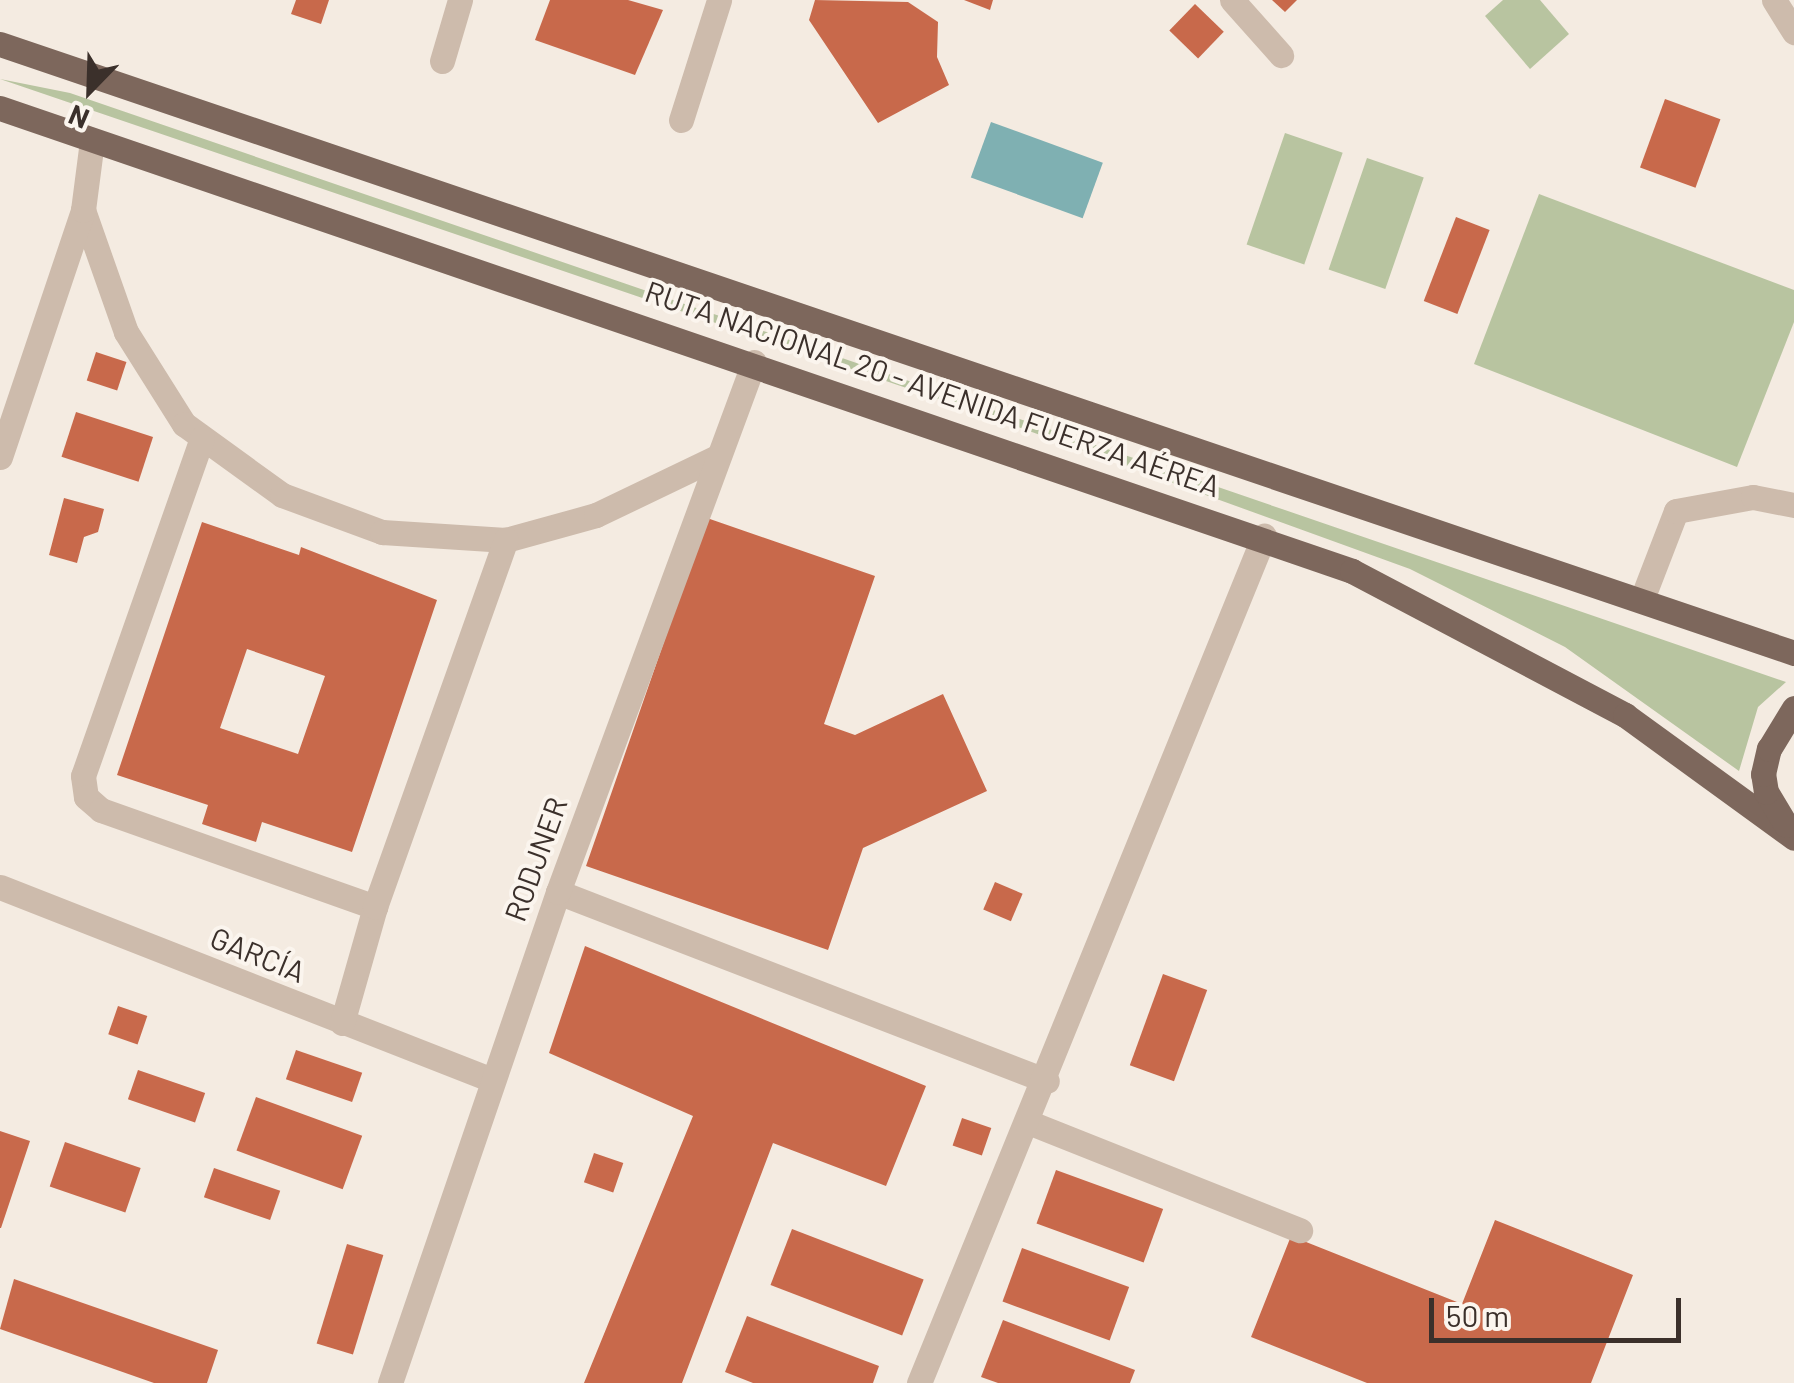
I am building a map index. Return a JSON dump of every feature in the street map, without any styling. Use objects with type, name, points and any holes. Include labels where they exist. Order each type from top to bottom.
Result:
[{"type":"main road","name":"RUTA NACIONAL 20 - AVENIDA FUERZA AÉREA","points":[[0,44],[1794,653]]},
{"type":"main road","name":"RUTA NACIONAL 20 - AVENIDA FUERZA AÉREA","points":[[0,108],[1264,536],[1352,571],[1516,652],[1625,714],[1794,838]]},
{"type":"main road","points":[[1794,708],[1769,748],[1764,774],[1766,792],[1794,838]]},
{"type":"street","points":[[442,61],[460,0]]},
{"type":"street","points":[[680,120],[719,0]]},
{"type":"street","points":[[1232,0],[1281,55]]},
{"type":"street","points":[[1774,0],[1794,32]]},
{"type":"street","points":[[0,457],[83,210],[92,141]]},
{"type":"street","points":[[83,210],[126,332],[184,424],[282,495],[382,532],[506,540],[596,515],[717,457]]},
{"type":"street","name":"RODJNER","points":[[390,1383],[558,892],[754,362]]},
{"type":"street","points":[[202,438],[83,776],[86,796],[101,810],[376,907]]},
{"type":"street","points":[[1642,599],[1676,511],[1752,497],[1794,505]]},
{"type":"street","points":[[919,1383],[1047,1081],[1264,536]]},
{"type":"street","points":[[342,1023],[376,907],[506,540]]},
{"type":"street","name":"GARCÍA","points":[[0,888],[492,1080]]},
{"type":"street","points":[[558,892],[1047,1081]]},
{"type":"street","points":[[1028,1122],[1300,1230]]},
{"type":"green space","points":[[1503,0],[1540,0],[1569,34],[1530,69],[1485,16]]},
{"type":"green space","points":[[0,79],[70,93],[1786,682],[1758,707],[1739,771],[1565,647],[1410,569],[971,410]]},
{"type":"green space","points":[[1285,133],[1343,153],[1304,264],[1247,245]]},
{"type":"green space","points":[[1367,158],[1424,178],[1385,289],[1329,270]]},
{"type":"green space","points":[[1539,194],[1794,290],[1794,322],[1737,467],[1474,364]]},
{"type":"water","points":[[991,122],[1103,163],[1083,218],[971,177]]},
{"type":"building","points":[[296,0],[329,0],[321,24],[291,14]]},
{"type":"building","points":[[550,0],[628,0],[663,10],[635,75],[535,40]]},
{"type":"building","points":[[815,0],[908,2],[938,22],[937,57],[949,85],[878,123],[809,20]]},
{"type":"building","points":[[964,0],[993,0],[990,10]]},
{"type":"building","points":[[1272,0],[1297,0],[1285,12]]},
{"type":"building","points":[[1195,4],[1224,32],[1198,58],[1169,31]]},
{"type":"building","points":[[1665,99],[1720,119],[1695,188],[1640,168]]},
{"type":"building","points":[[1456,217],[1490,230],[1457,314],[1424,301]]},
{"type":"building","points":[[96,352],[126,362],[117,390],[87,381]]},
{"type":"building","points":[[76,412],[153,437],[139,482],[61,457]]},
{"type":"building","points":[[64,498],[104,509],[98,532],[84,537],[77,563],[49,555]]},
{"type":"building","points":[[707,518],[875,576],[824,724],[855,735],[943,694],[987,791],[863,848],[828,950],[586,866]]},
{"type":"building","points":[[202,522],[299,555],[301,547],[437,600],[352,852],[262,822],[256,842],[202,824],[208,805],[117,775]],"holes":[[[247,649],[325,676],[298,754],[220,728]]]},
{"type":"building","points":[[995,882],[1023,894],[1011,921],[983,910]]},
{"type":"building","points":[[585,946],[926,1086],[886,1186],[773,1143],[682,1383],[584,1383],[693,1116],[549,1053]]},
{"type":"building","points":[[1163,974],[1207,990],[1174,1081],[1130,1065]]},
{"type":"building","points":[[118,1006],[147,1016],[138,1044],[108,1034]]},
{"type":"building","points":[[296,1050],[362,1073],[352,1102],[286,1079]]},
{"type":"building","points":[[138,1070],[205,1093],[195,1122],[128,1099]]},
{"type":"building","points":[[256,1097],[362,1136],[343,1189],[237,1151]]},
{"type":"building","points":[[962,1118],[991,1128],[982,1156],[953,1145]]},
{"type":"building","points":[[0,1131],[30,1141],[1,1228],[0,1228]]},
{"type":"building","points":[[65,1142],[141,1168],[125,1212],[50,1186]]},
{"type":"building","points":[[594,1153],[623,1163],[613,1192],[584,1182]]},
{"type":"building","points":[[214,1168],[280,1191],[270,1220],[204,1197]]},
{"type":"building","points":[[1056,1170],[1163,1209],[1144,1263],[1037,1224]]},
{"type":"building","points":[[1495,1220],[1633,1275],[1591,1383],[1367,1383],[1251,1337],[1291,1236],[1462,1304]]},
{"type":"building","points":[[792,1229],[924,1280],[902,1336],[770,1285]]},
{"type":"building","points":[[347,1244],[383,1255],[353,1355],[317,1343]]},
{"type":"building","points":[[1022,1248],[1129,1287],[1110,1341],[1003,1302]]},
{"type":"building","points":[[14,1279],[218,1350],[207,1383],[154,1383],[0,1329]]},
{"type":"building","points":[[747,1316],[879,1366],[873,1383],[753,1383],[725,1372]]},
{"type":"building","points":[[1003,1320],[1135,1370],[1130,1383],[998,1383],[981,1377]]}]
